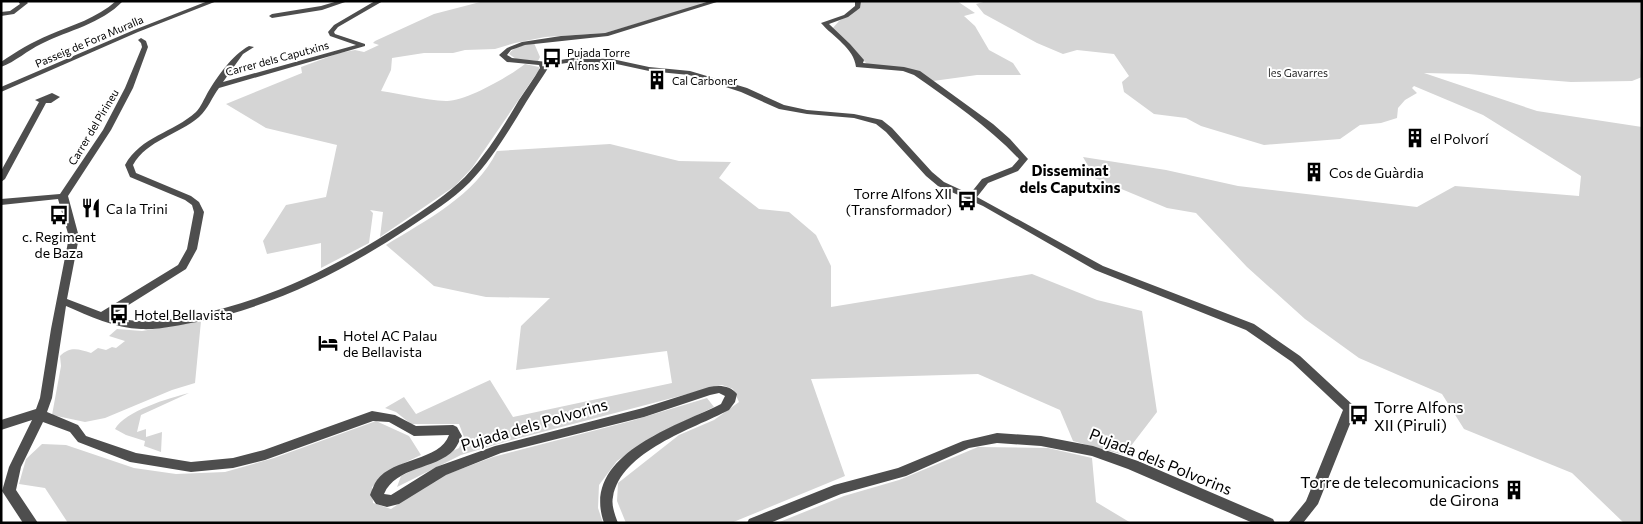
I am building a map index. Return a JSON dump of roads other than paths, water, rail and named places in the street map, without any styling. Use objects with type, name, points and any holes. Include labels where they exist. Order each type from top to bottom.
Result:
[{"type":"street","points":[[1,65],[17,53],[104,15],[120,1]]},
{"type":"street","name":"Passeig de Fora Muralla","points":[[1,90],[136,31],[214,1]]},
{"type":"street","points":[[272,16],[329,7],[343,1]]},
{"type":"street","name":"Carrer dels Caputxins","points":[[216,86],[363,46],[330,34],[332,28],[380,1]]},
{"type":"street","points":[[717,1],[606,35],[561,38],[524,44],[509,49],[503,55],[510,60],[542,64],[573,60],[612,61],[649,69],[690,73],[744,90],[782,107],[816,114],[854,116],[879,122],[889,130],[935,180],[948,188],[972,197],[1099,268],[1236,320],[1260,332],[1300,362],[1350,409],[1311,504],[1295,523]]},
{"type":"street","points":[[858,1],[858,6],[849,14],[824,23],[848,45],[860,60],[859,65],[904,69],[917,73],[990,126],[1008,141],[1024,159],[1015,169],[986,181],[972,197]]},
{"type":"street","points":[[1,13],[12,13],[25,3],[21,2]]},
{"type":"street","name":"Carrer del Pirineu","points":[[63,196],[107,130],[129,88],[145,47],[144,42],[141,40]]},
{"type":"street","name":"Carrer dels Caputxins","points":[[216,86],[241,53],[250,47]]},
{"type":"street","points":[[63,301],[103,316],[140,326],[206,317],[263,302],[318,277],[369,249],[437,205],[464,183],[490,151],[544,68],[542,64]]},
{"type":"street","points":[[103,316],[182,267],[192,249],[198,212],[196,204],[188,198],[133,175],[130,172],[129,165],[137,152],[195,116],[205,106],[216,86]]},
{"type":"street","points":[[1,179],[43,102]]},
{"type":"street","points":[[1,202],[63,196],[74,237],[56,330],[46,398],[34,430],[15,467],[9,491],[31,523]]},
{"type":"street","name":"Pujada dels Polvorins","points":[[40,413],[47,420],[66,424],[78,430],[82,439],[103,448],[135,458],[191,467],[233,463],[265,455],[372,416],[391,418],[414,431],[453,430],[456,436],[447,448],[429,459],[400,471],[382,483],[378,488],[377,495],[382,500],[387,501],[402,496],[420,482],[442,470],[499,450],[644,412],[709,391],[720,389],[731,394],[729,402],[725,406],[661,437],[618,470],[608,486],[606,497],[611,523]]},
{"type":"street","points":[[4,421],[40,413]]},
{"type":"street","name":"Pujada dels Polvorins","points":[[754,523],[839,489],[901,472],[967,444],[997,438],[1041,441],[1093,451],[1268,523]]},
{"type":"place","name":"Pujada Torre Alfons XII","points":[[552,58]]},
{"type":"place","name":"Cal Carboner","points":[[657,80]]},
{"type":"place","name":"el Polvorí","points":[[1415,138]]},
{"type":"place","name":"Cos de Guàrdia","points":[[1314,172]]},
{"type":"place","name":"Torre Alfons XII (Transformador)","points":[[967,201]]},
{"type":"place","name":"Ca la Trini","points":[[91,208]]},
{"type":"place","name":"c. Regiment de Baza","points":[[59,215]]},
{"type":"place","name":"Hotel Bellavista","points":[[119,314]]},
{"type":"place","name":"Hotel AC Palau de Bellavista","points":[[328,343]]},
{"type":"place","name":"Torre Alfons XII (Piruli)","points":[[1359,415]]},
{"type":"place","name":"Torre de telecomunicacions de Girona","points":[[1514,490]]},
{"type":"district","name":"Disseminat dels Caputxins","points":[[1070,178]]},
{"type":"park label","name":"les Gavarres","points":[[1298,72]]}]
